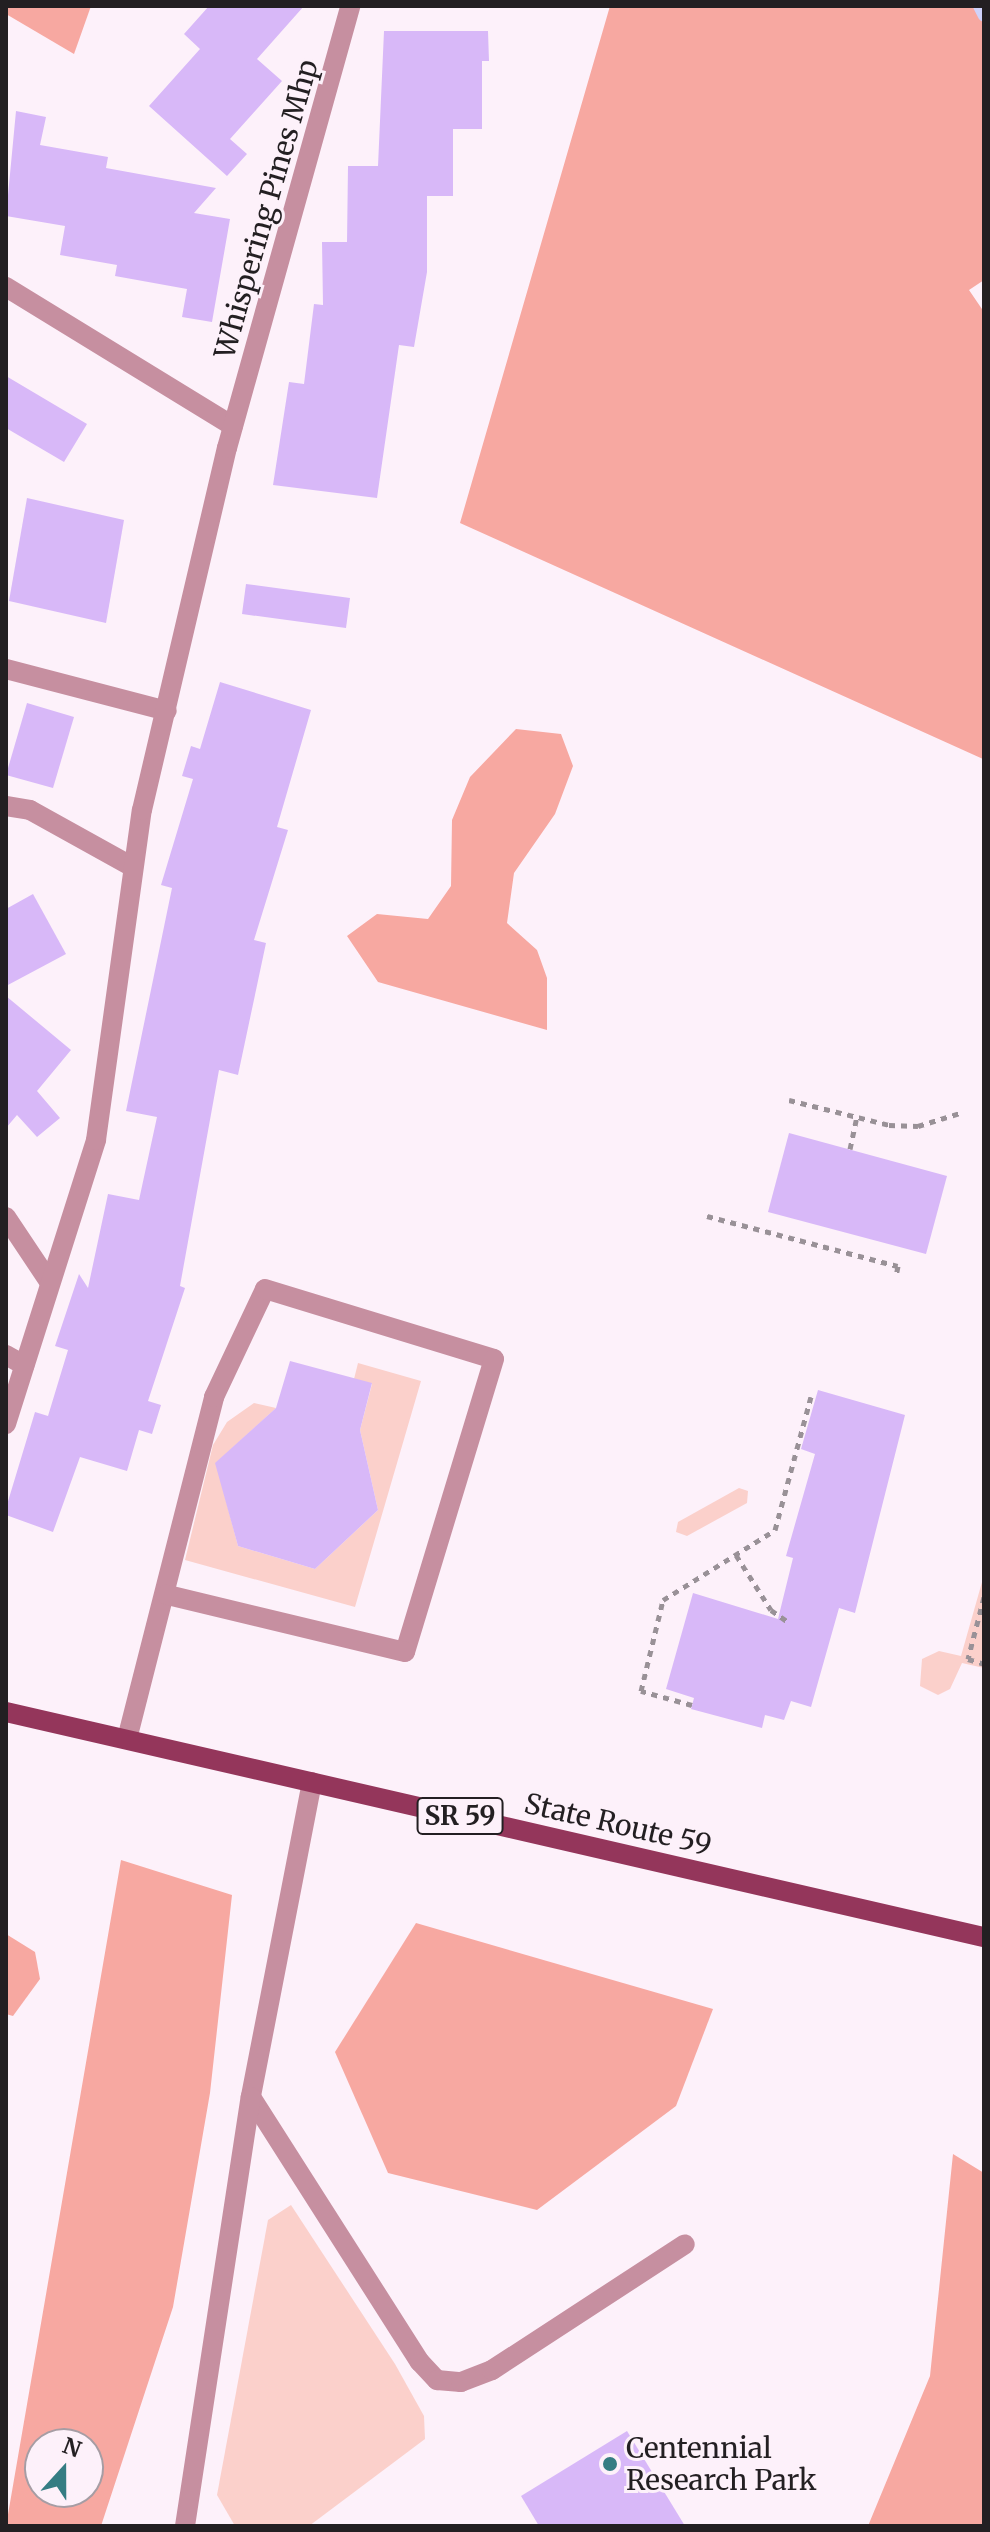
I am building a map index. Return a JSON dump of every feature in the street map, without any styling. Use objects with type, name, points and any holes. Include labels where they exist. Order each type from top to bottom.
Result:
[{"type":"main road","name":"State Route 59","points":[[6,1712],[984,1937]]},
{"type":"street","name":"Whispering Pines Mhp","points":[[6,1424],[15,1360],[50,1283],[96,1140],[133,867],[167,711],[233,426],[350,6]]},
{"type":"street","points":[[6,287],[233,426]]},
{"type":"street","points":[[6,669],[167,711]]},
{"type":"street","points":[[6,806],[30,810],[133,867]]},
{"type":"street","points":[[6,1217],[50,1283]]},
{"type":"street","points":[[127,1739],[167,1595],[214,1397],[265,1289],[494,1359],[405,1652],[167,1595]]},
{"type":"street","points":[[185,2526],[251,2097],[312,1782]]},
{"type":"street","points":[[251,2097],[437,2380],[461,2382],[492,2370],[685,2244]]},
{"type":"path","points":[[789,1100],[857,1117],[918,1126],[963,1112]]},
{"type":"path","points":[[850,1149],[857,1117]]},
{"type":"path","points":[[707,1216],[898,1266],[896,1276]]},
{"type":"path","points":[[824,1246],[826,1237]]},
{"type":"path","points":[[692,1705],[641,1691],[663,1600],[775,1530],[811,1397]]},
{"type":"path","points":[[736,1555],[771,1610],[787,1621]]},
{"type":"path","points":[[984,1597],[968,1659],[984,1664]]},
{"type":"shaded area","points":[[6,6],[91,6],[74,54],[6,14]]},
{"type":"shaded area","points":[[610,6],[984,6],[984,280],[969,290],[984,312],[983,759],[460,523]]},
{"type":"shaded area","points":[[516,729],[561,734],[573,766],[555,814],[514,873],[507,923],[537,950],[547,978],[547,1030],[378,982],[347,936],[377,914],[428,919],[451,886],[452,820],[470,777]]},
{"type":"shaded area","points":[[358,1363],[421,1381],[355,1607],[185,1560],[213,1445],[227,1422],[254,1403],[276,1408],[216,1463],[238,1546],[315,1569],[378,1510],[360,1430],[372,1384],[354,1379]]},
{"type":"shaded area","points":[[739,1488],[748,1491],[747,1503],[687,1536],[676,1532],[678,1522]]},
{"type":"shaded area","points":[[984,1575],[984,1668],[962,1663],[950,1689],[938,1695],[920,1686],[922,1659],[939,1651],[961,1656]]},
{"type":"shaded area","points":[[121,1860],[232,1895],[210,2093],[173,2307],[101,2526],[6,2526]]},
{"type":"shaded area","points":[[416,1923],[713,2009],[676,2106],[537,2210],[388,2173],[335,2052]]},
{"type":"shaded area","points":[[6,1934],[35,1952],[40,1979],[13,2016],[6,2014]]},
{"type":"shaded area","points":[[953,2154],[984,2173],[984,2526],[868,2526],[930,2376]]},
{"type":"shaded area","points":[[291,2205],[395,2364],[424,2416],[425,2439],[309,2526],[235,2526],[217,2495],[268,2220]]},
{"type":"building","points":[[209,6],[304,6],[257,59],[282,81],[230,139],[247,154],[227,176],[149,106],[200,49],[184,34]]},
{"type":"building","points":[[384,31],[488,31],[489,61],[482,61],[482,129],[453,129],[453,196],[427,196],[427,272],[414,347],[399,345],[377,498],[273,485],[289,382],[304,384],[314,304],[323,305],[322,242],[347,242],[348,166],[378,166]]},
{"type":"building","points":[[16,111],[46,117],[40,145],[108,157],[106,168],[216,188],[194,213],[230,219],[212,322],[182,317],[187,289],[115,276],[117,265],[60,255],[65,226],[6,216]]},
{"type":"building","points":[[6,376],[87,424],[64,462],[6,428]]},
{"type":"building","points":[[27,498],[124,520],[106,623],[9,601]]},
{"type":"building","points":[[246,584],[350,598],[346,628],[242,614]]},
{"type":"building","points":[[220,682],[311,710],[277,827],[288,830],[254,940],[266,943],[238,1075],[219,1070],[180,1286],[185,1288],[148,1401],[161,1405],[152,1434],[139,1430],[127,1471],[80,1457],[53,1532],[6,1515],[6,1508],[35,1412],[48,1416],[68,1350],[55,1346],[79,1274],[88,1288],[108,1194],[139,1200],[157,1117],[126,1111],[172,888],[161,885],[193,779],[182,776],[191,746],[200,749]]},
{"type":"building","points":[[27,703],[74,717],[53,788],[6,775]]},
{"type":"building","points":[[33,894],[66,954],[6,986],[6,909]]},
{"type":"building","points":[[6,996],[71,1050],[37,1091],[60,1118],[37,1137],[17,1115],[6,1128]]},
{"type":"building","points":[[789,1133],[947,1176],[926,1254],[768,1212]]},
{"type":"building","points":[[290,1361],[372,1383],[360,1430],[378,1510],[315,1569],[238,1546],[215,1463],[276,1408]]},
{"type":"building","points":[[818,1390],[905,1415],[855,1613],[839,1608],[811,1707],[791,1701],[784,1720],[765,1715],[762,1728],[691,1709],[694,1698],[666,1689],[693,1593],[778,1619],[793,1558],[786,1556],[815,1454],[801,1449]]},
{"type":"building","name":"Centennial Research Park","points":[[627,2431],[685,2526],[539,2526],[521,2496]]},
{"type":"waterway","points":[[979,6],[984,16]]},
{"type":"place","name":"Centennial Research Park","points":[[610,2464]]}]
